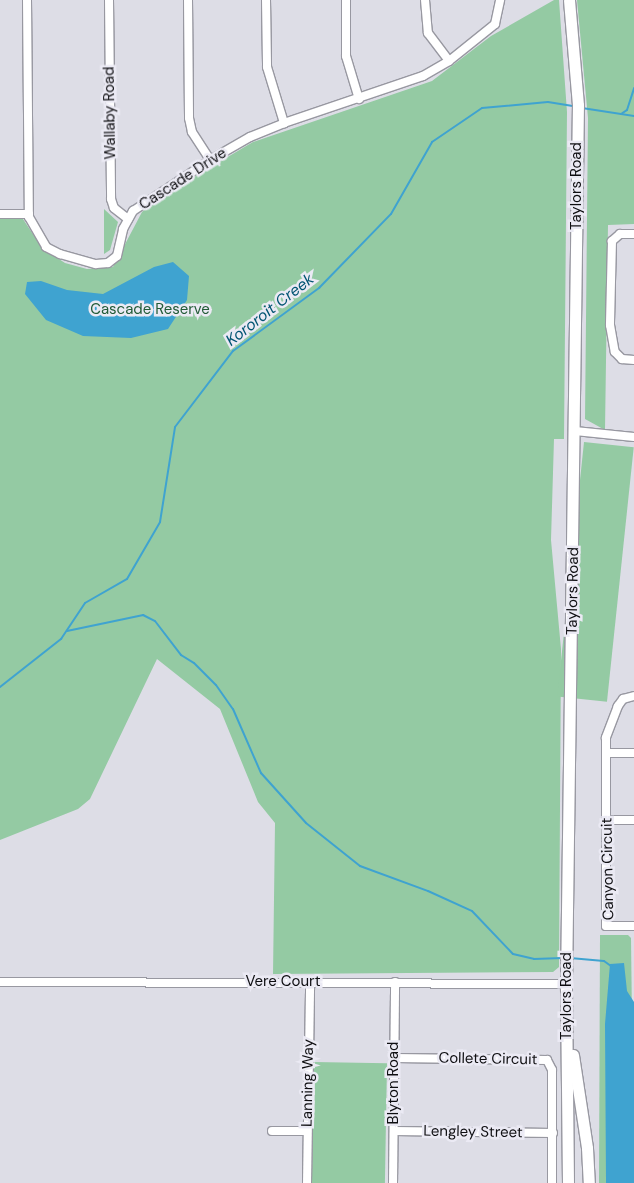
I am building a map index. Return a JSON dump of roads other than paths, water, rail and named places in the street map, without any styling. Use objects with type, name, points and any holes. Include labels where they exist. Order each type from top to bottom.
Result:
[{"type":"street","name":"Cascade Drive","points":[[27,0],[29,214],[32,227],[46,247],[60,254],[96,264],[108,263],[117,256],[128,219],[133,212],[210,160],[250,137],[284,123],[424,76],[449,61],[495,24],[500,0]]},
{"type":"street","name":"Wallaby Road","points":[[109,0],[111,199],[114,208],[128,219]]},
{"type":"street","points":[[188,0],[189,118],[192,132],[210,160]]},
{"type":"street","points":[[266,0],[267,67],[284,123]]},
{"type":"street","points":[[346,0],[346,56],[359,99]]},
{"type":"street","points":[[425,0],[428,33],[449,61]]},
{"type":"street","name":"Taylors Road","points":[[568,1183],[566,984],[578,138],[576,68],[569,0]]},
{"type":"street","points":[[0,214],[29,214]]},
{"type":"street","points":[[634,234],[620,234],[612,241],[610,325],[619,358],[634,360]]},
{"type":"street","points":[[575,430],[634,437]]},
{"type":"street","name":"Canyon Circuit","points":[[634,696],[623,699],[618,706],[606,738],[606,926],[634,926]]},
{"type":"street","points":[[606,753],[634,753]]},
{"type":"street","points":[[607,820],[634,820]]},
{"type":"street","points":[[568,870],[573,878],[574,896],[574,1060],[587,1148],[589,1183]]},
{"type":"street","name":"Vere Court","points":[[0,982],[566,984]]},
{"type":"street","name":"Lanning Way","points":[[307,1183],[310,982]]},
{"type":"street","name":"Blyton Road","points":[[393,1183],[395,982]]},
{"type":"street","name":"Collete Circuit","points":[[395,1058],[547,1060],[552,1070],[552,1183]]},
{"type":"street","points":[[272,1131],[307,1132]]},
{"type":"street","name":"Lengley Street","points":[[394,1131],[552,1133]]},
{"type":"water","points":[[173,262],[189,276],[187,300],[168,329],[131,338],[83,336],[46,320],[25,294],[27,282],[41,281],[67,290],[103,294],[154,267]]},
{"type":"water","points":[[624,963],[627,991],[634,1002],[634,1183],[606,1183],[605,1024],[610,964]]},
{"type":"waterway","points":[[621,114],[627,110],[634,88]]},
{"type":"waterway","name":"Kororoit Creek","points":[[0,687],[61,639],[85,603],[127,579],[160,522],[175,427],[233,351],[319,288],[391,214],[432,142],[482,108],[548,102],[573,106]]},
{"type":"waterway","name":"Kororoit Creek","points":[[582,108],[634,116]]},
{"type":"waterway","points":[[67,631],[143,615],[155,621],[181,655],[194,663],[216,685],[233,709],[261,773],[306,823],[360,866],[428,891],[472,911],[513,954],[534,959],[563,958]]},
{"type":"waterway","points":[[570,958],[604,961],[611,966]]},
{"type":"park label","name":"Cascade Reserve","points":[[150,310]]}]
